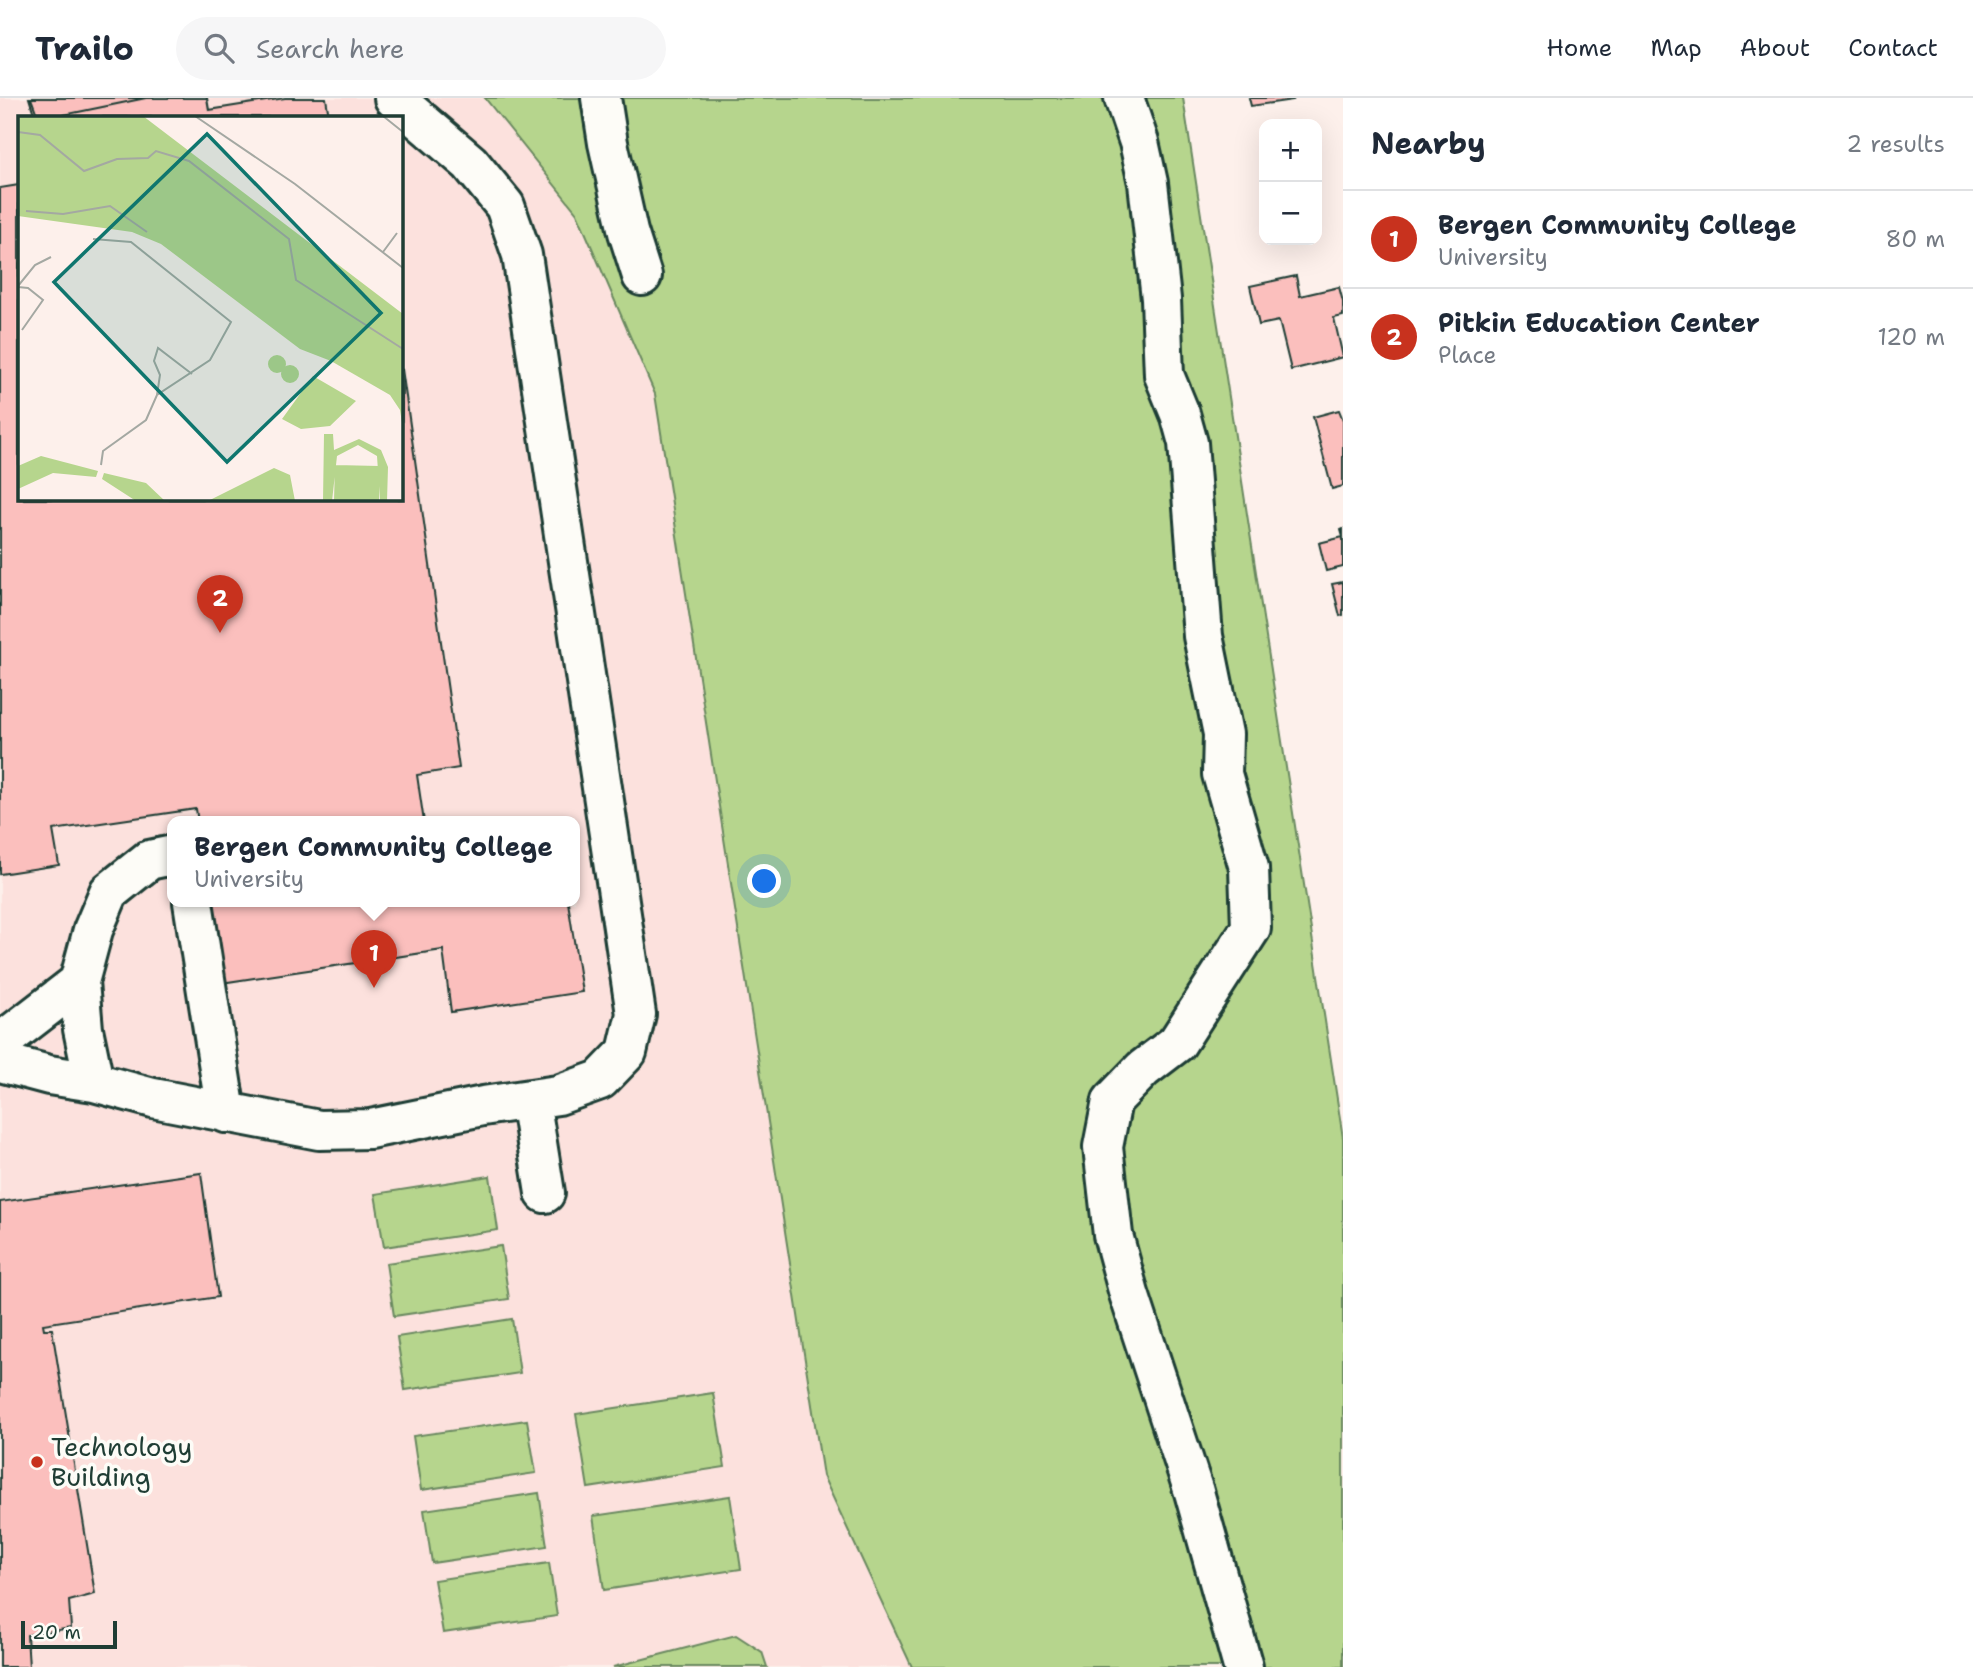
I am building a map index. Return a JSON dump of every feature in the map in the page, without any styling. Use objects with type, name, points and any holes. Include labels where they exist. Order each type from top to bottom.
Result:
[{"type":"lane","points":[[0,1062],[226,1113],[319,1130],[370,1129],[484,1105],[558,1095],[600,1080],[627,1052],[636,1014],[522,255],[505,206],[470,163],[394,98]]},
{"type":"lane","points":[[601,98],[628,232],[642,275]]},
{"type":"lane","points":[[1124,98],[1139,142],[1148,183],[1161,299],[1164,374],[1188,443],[1203,636],[1223,734],[1222,774],[1249,868],[1251,928],[1177,1043],[1143,1069],[1112,1101],[1103,1147],[1113,1235],[1129,1294],[1202,1518],[1243,1667]]},
{"type":"lane","points":[[94,1082],[83,1029],[79,982],[93,930],[109,892],[149,860],[167,856]]},
{"type":"lane","points":[[194,907],[226,1113]]},
{"type":"lane","points":[[0,1043],[79,982]]},
{"type":"lane","points":[[530,1099],[545,1193]]},
{"type":"shaded area","points":[[0,98],[485,98],[577,213],[655,394],[823,1476],[912,1667],[0,1667]]},
{"type":"green space","points":[[485,98],[1183,98],[1343,1138],[1343,1667],[912,1667],[823,1476],[655,394],[577,213]]},
{"type":"green space","points":[[490,1176],[498,1230],[384,1247],[375,1194]]},
{"type":"green space","points":[[501,1246],[509,1299],[394,1316],[386,1263]]},
{"type":"green space","points":[[512,1319],[520,1373],[405,1390],[397,1337]]},
{"type":"green space","points":[[713,1393],[725,1467],[588,1488],[576,1414]]},
{"type":"green space","points":[[527,1420],[536,1473],[421,1490],[413,1436]]},
{"type":"green space","points":[[539,1493],[547,1546],[432,1563],[424,1510]]},
{"type":"green space","points":[[730,1496],[741,1569],[604,1590],[593,1516]]},
{"type":"green space","points":[[549,1563],[557,1616],[443,1633],[434,1580]]},
{"type":"green space","points":[[736,1635],[762,1652],[767,1667],[613,1667]]},
{"type":"building","points":[[29,98],[146,98],[59,116],[35,116]]},
{"type":"building","points":[[31,98],[207,98],[209,110],[285,98],[326,98],[329,116],[38,116]]},
{"type":"building","points":[[1249,98],[1292,98],[1293,100],[1251,106]]},
{"type":"building","points":[[18,185],[18,500],[402,500],[402,369],[459,768],[417,775],[423,816],[197,816],[196,809],[53,830],[59,865],[0,874],[0,188]]},
{"type":"building","points":[[1296,276],[1300,296],[1339,287],[1343,316],[1334,318],[1343,357],[1291,370],[1279,321],[1259,325],[1250,286]]},
{"type":"building","points":[[1339,410],[1343,420],[1343,486],[1332,489],[1313,417]]},
{"type":"building","points":[[1343,537],[1343,567],[1326,571],[1319,543]]},
{"type":"building","points":[[1343,582],[1343,615],[1340,616],[1332,584]]},
{"type":"building","points":[[211,907],[569,907],[582,992],[451,1012],[443,950],[221,983]]},
{"type":"building","name":"Technology Building","points":[[201,1173],[218,1297],[43,1324],[44,1329],[52,1329],[95,1594],[69,1601],[71,1628],[27,1635],[29,1667],[0,1667],[0,1202]]},
{"type":"place","name":"Pitkin Education Center","points":[[220,633]]},
{"type":"place","name":"Bergen Community College","points":[[374,988]]},
{"type":"place","name":"Technology Building","points":[[37,1462]]}]
